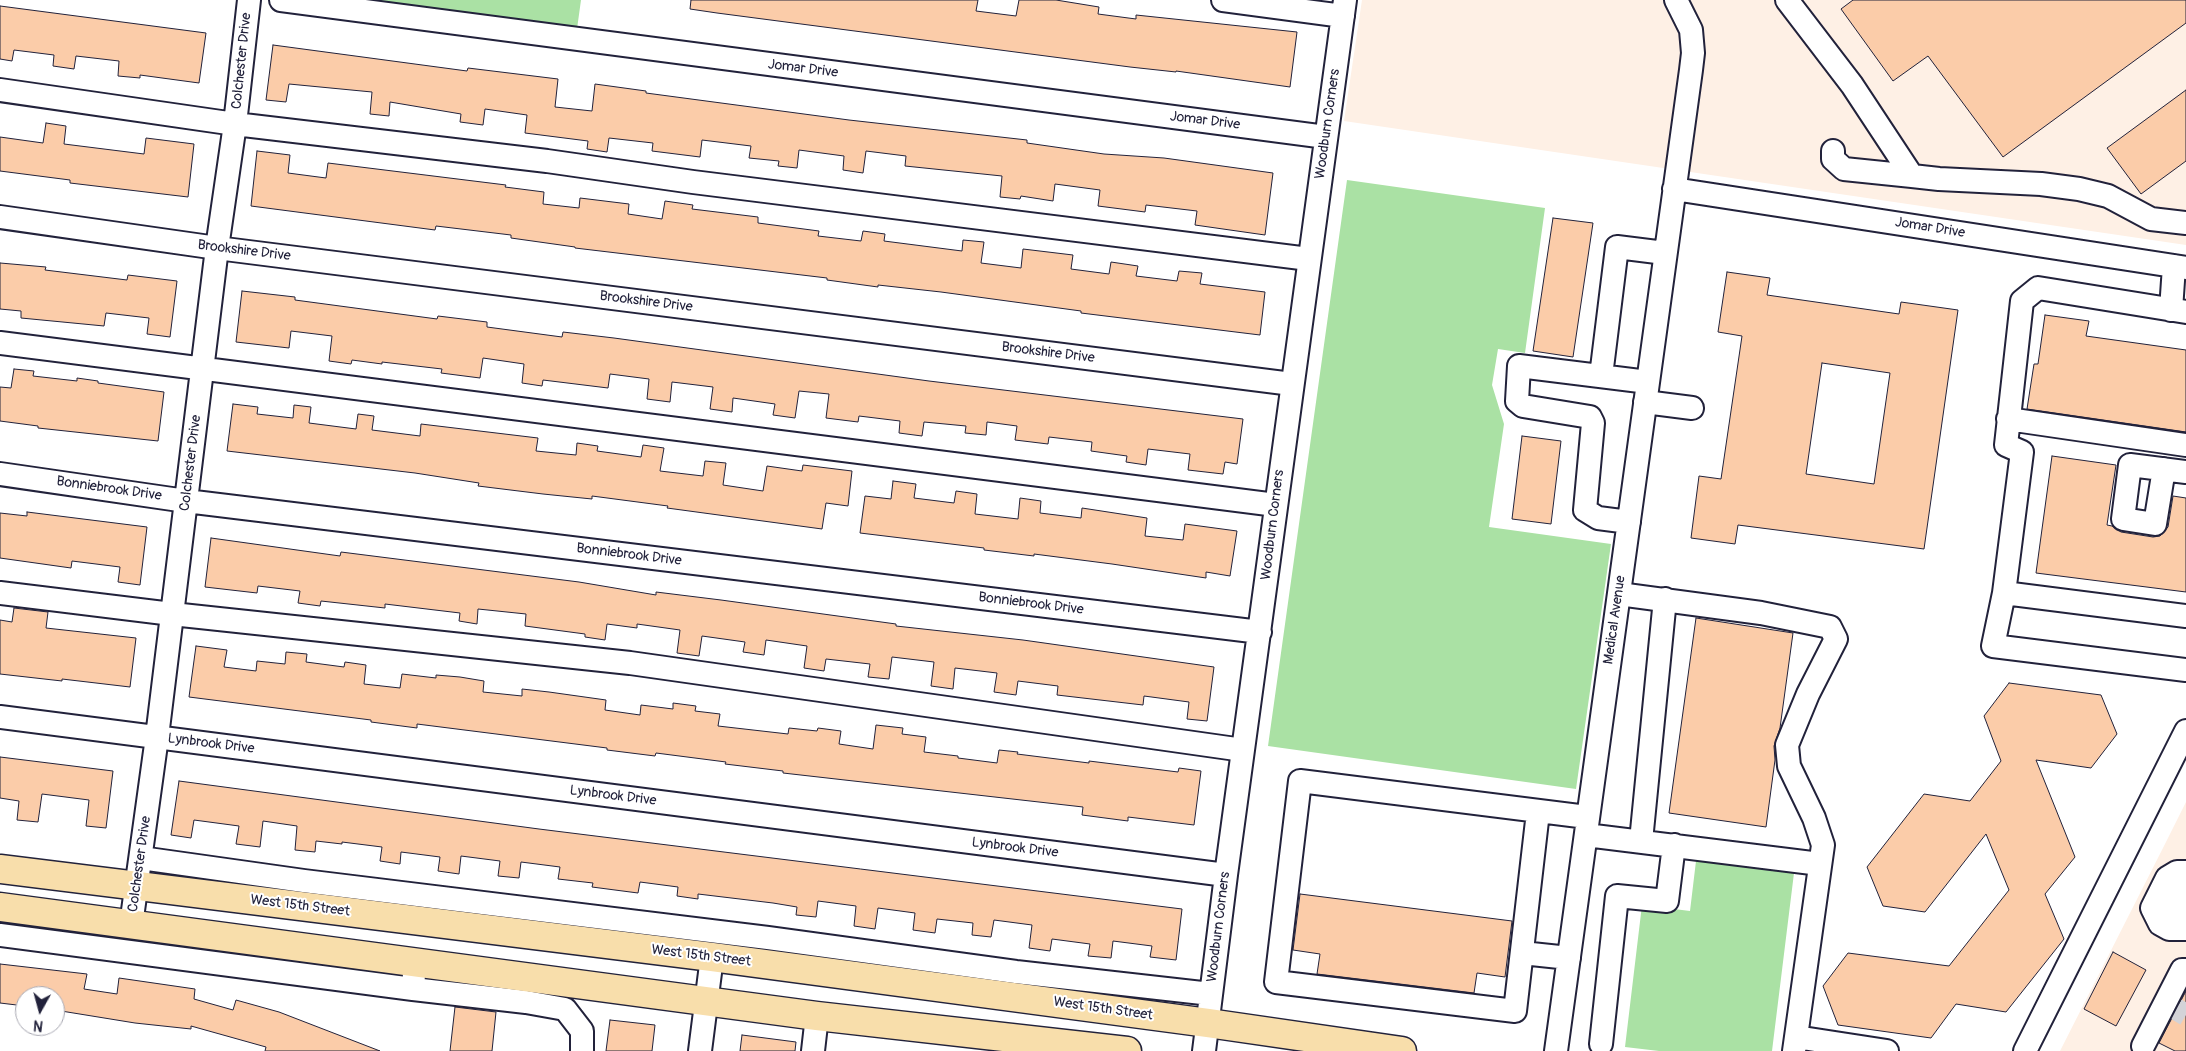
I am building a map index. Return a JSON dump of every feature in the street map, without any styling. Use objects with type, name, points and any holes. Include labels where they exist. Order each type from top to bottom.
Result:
[{"type":"main road","name":"West 15th Street","points":[[0,868],[1208,1023],[1324,1046],[1402,1051]]},
{"type":"main road","points":[[0,907],[706,1002],[1127,1051]]},
{"type":"street","name":"Colchester Drive","points":[[131,925],[157,737],[217,248],[236,124],[249,0]]},
{"type":"street","name":"Jomar Drive","points":[[281,0],[1326,137]]},
{"type":"street","points":[[1223,0],[1344,8]]},
{"type":"street","name":"Medical Avenue","points":[[1556,1051],[1693,53],[1691,30],[1676,0]]},
{"type":"street","points":[[1787,0],[1852,85],[1912,176]]},
{"type":"street","name":"Woodburn Corners","points":[[1204,1051],[1226,875],[1344,8]]},
{"type":"street","points":[[0,90],[236,124],[547,161],[693,182],[1309,260]]},
{"type":"street","points":[[1833,151],[1832,159],[1844,169],[1939,179],[2041,184],[2079,189],[2108,196],[2151,218],[2186,223]]},
{"type":"street","name":"Jomar Drive","points":[[1674,190],[2180,267]]},
{"type":"street","name":"Brookshire Drive","points":[[0,217],[217,248],[1292,384]]},
{"type":"street","points":[[1600,376],[1617,247],[1665,253]]},
{"type":"street","points":[[2180,267],[2178,311],[2038,288],[2022,302],[2006,445],[2022,452],[2004,593],[1993,646],[2186,670]]},
{"type":"street","points":[[0,344],[1276,506]]},
{"type":"street","points":[[1629,522],[1598,518],[1585,510],[1593,423],[1590,418],[1524,406],[1517,401],[1519,366],[1600,376],[1692,408]]},
{"type":"street","points":[[2008,419],[2186,445]]},
{"type":"street","points":[[2164,469],[2186,472]]},
{"type":"street","name":"Bonniebrook Drive","points":[[0,474],[186,500],[1260,632]]},
{"type":"street","points":[[0,593],[172,614],[630,663],[1243,750]]},
{"type":"street","points":[[2004,593],[2186,616]]},
{"type":"street","points":[[1619,594],[1761,613],[1830,627],[1836,639],[1808,694],[1787,745],[1790,766],[1814,818],[1823,845],[1795,1044],[1887,1051]]},
{"type":"street","points":[[1641,841],[1665,600]]},
{"type":"street","name":"Lynbrook Drive","points":[[0,717],[1226,875]]},
{"type":"street","points":[[2026,1051],[2186,731]]},
{"type":"street","points":[[1538,812],[1515,1011],[1276,982],[1300,781],[1538,812],[1641,841],[1820,864]]},
{"type":"street","points":[[1601,1044],[1617,896],[1668,901],[1674,845]]},
{"type":"street","points":[[141,858],[304,881],[768,938],[1016,972],[1211,994]]},
{"type":"street","points":[[2186,872],[2177,872],[2166,878],[2152,908],[2160,924],[2169,930],[2186,929]]},
{"type":"street","points":[[2186,883],[2171,914],[2174,919],[2186,919]]},
{"type":"street","points":[[0,936],[526,1002],[565,1009],[582,1032],[582,1051]]},
{"type":"street","points":[[1522,953],[1569,958]]},
{"type":"street","points":[[700,1051],[712,958]]},
{"type":"street","points":[[413,989],[416,963]]},
{"type":"street","points":[[2144,1049],[2171,1006],[2182,970],[2186,970]]},
{"type":"street","points":[[813,1051],[817,1016]]},
{"type":"shaded area","points":[[1362,0],[2186,0],[2186,245],[1344,121]]},
{"type":"shaded area","points":[[2186,802],[2186,1051],[2060,1051],[2165,844]]},
{"type":"green space","points":[[358,0],[581,0],[577,29]]},
{"type":"green space","points":[[1347,180],[1545,208],[1525,353],[1498,349],[1492,385],[1504,424],[1489,527],[1611,544],[1576,789],[1268,746]]},
{"type":"green space","points":[[1696,861],[1794,873],[1772,1051],[1659,1051],[1625,1047],[1642,905],[1690,911]]},
{"type":"building","points":[[691,0],[978,0],[976,11],[1016,16],[1019,0],[1056,0],[1099,7],[1098,14],[1136,19],[1136,15],[1297,32],[1290,87],[717,13],[690,9]]},
{"type":"building","points":[[1853,0],[2186,0],[2186,23],[2003,157],[1928,56],[1893,81],[1841,9]]},
{"type":"building","points":[[0,6],[206,33],[199,83],[140,75],[140,78],[118,76],[119,61],[76,56],[74,69],[53,66],[54,55],[14,50],[12,61],[0,59]]},
{"type":"building","points":[[273,45],[467,71],[468,68],[558,79],[555,107],[592,111],[595,84],[646,91],[646,93],[849,120],[1027,140],[1027,143],[1104,154],[1164,158],[1273,173],[1265,235],[1195,225],[1197,211],[1146,205],[1145,212],[1098,206],[1100,190],[1055,184],[1053,201],[1021,196],[1020,199],[1000,197],[1002,176],[905,166],[906,156],[866,151],[863,173],[843,170],[844,156],[799,150],[797,168],[778,166],[779,161],[749,158],[751,146],[702,140],[700,157],[652,151],[653,143],[609,138],[607,152],[587,149],[588,141],[525,133],[527,115],[485,109],[483,125],[460,122],[461,114],[390,102],[389,116],[370,114],[372,92],[289,84],[286,102],[266,100]]},
{"type":"building","points":[[2186,90],[2186,161],[2141,194],[2107,148]]},
{"type":"building","points":[[46,123],[66,126],[64,144],[144,154],[146,138],[194,144],[188,197],[70,183],[70,180],[0,171],[0,137],[43,143]]},
{"type":"building","points":[[257,151],[290,155],[288,173],[326,178],[328,163],[506,185],[505,187],[544,192],[543,204],[579,208],[580,198],[629,204],[628,214],[662,219],[665,201],[693,205],[692,209],[758,217],[758,223],[819,231],[818,236],[861,241],[863,231],[885,234],[884,241],[962,251],[963,240],[984,242],[981,263],[1021,268],[1023,249],[1073,255],[1071,269],[1109,274],[1111,262],[1138,266],[1136,276],[1177,281],[1179,271],[1202,273],[1200,284],[1265,292],[1260,335],[1081,313],[1081,311],[941,292],[878,285],[878,287],[827,280],[827,278],[575,248],[511,238],[511,235],[436,226],[435,230],[251,206]]},
{"type":"building","points":[[1553,218],[1593,223],[1573,357],[1533,351]]},
{"type":"building","points":[[0,263],[46,267],[45,270],[127,280],[128,275],[177,281],[170,337],[147,334],[149,318],[106,313],[104,326],[21,318],[21,311],[0,309]]},
{"type":"building","points":[[1727,272],[1770,278],[1767,295],[1899,314],[1901,302],[1958,310],[1924,549],[1738,525],[1735,544],[1691,538],[1699,476],[1721,479],[1742,336],[1718,332]],"holes":[[[1822,363],[1890,373],[1874,484],[1806,474]]]},
{"type":"building","points":[[242,291],[295,297],[295,300],[437,319],[438,316],[487,322],[487,327],[562,337],[563,332],[614,338],[929,381],[1243,419],[1237,464],[1225,462],[1223,474],[1188,470],[1190,454],[1148,449],[1146,465],[1126,462],[1127,456],[1091,451],[1092,442],[1049,437],[1048,444],[1015,440],[1017,426],[987,422],[986,435],[965,433],[966,426],[924,422],[922,436],[899,433],[900,421],[859,416],[858,422],[826,418],[829,394],[799,391],[795,418],[773,415],[775,404],[733,398],[732,412],[710,409],[713,387],[672,382],[670,402],[647,399],[649,379],[610,374],[608,388],[543,380],[542,386],[522,383],[524,364],[483,358],[480,378],[441,373],[442,369],[382,362],[382,364],[352,360],[351,364],[329,361],[332,336],[291,331],[289,348],[236,342]]},
{"type":"building","points":[[2045,315],[2089,321],[2086,336],[2186,350],[2186,432],[2027,409],[2034,364],[2038,364]]},
{"type":"building","points":[[14,369],[34,371],[33,376],[77,381],[77,378],[98,381],[98,383],[164,392],[158,441],[38,428],[38,426],[0,421],[0,387],[11,388]]},
{"type":"building","points":[[233,404],[258,407],[257,414],[293,418],[294,405],[311,407],[309,423],[356,429],[358,414],[374,416],[372,430],[420,436],[421,424],[538,438],[536,451],[576,455],[577,443],[598,446],[597,451],[641,457],[643,445],[664,448],[660,471],[703,476],[705,461],[726,463],[723,485],[763,491],[767,466],[802,471],[803,465],[852,471],[848,506],[826,503],[822,529],[592,496],[592,499],[478,486],[479,483],[415,473],[227,451]]},
{"type":"building","points":[[1522,436],[1561,441],[1551,524],[1512,519]]},
{"type":"building","points":[[2052,456],[2116,465],[2107,525],[2121,532],[2153,537],[2160,536],[2168,527],[2173,496],[2186,498],[2186,592],[2036,573]]},
{"type":"building","points":[[893,481],[916,484],[914,498],[954,503],[956,491],[977,494],[975,514],[1018,519],[1020,498],[1041,501],[1040,513],[1081,518],[1082,508],[1147,518],[1145,536],[1183,540],[1185,524],[1237,531],[1230,576],[1206,572],[1206,578],[1112,564],[984,550],[984,548],[860,533],[865,496],[891,499]]},
{"type":"building","points":[[27,512],[147,527],[140,585],[118,582],[120,567],[72,561],[71,568],[0,558],[0,513],[27,516]]},
{"type":"building","points":[[211,538],[340,556],[341,552],[579,582],[656,595],[656,592],[721,600],[896,624],[896,626],[1023,640],[1214,667],[1207,721],[1187,719],[1189,702],[1144,696],[1143,705],[1057,695],[1058,686],[1018,681],[1016,695],[994,692],[997,673],[955,668],[953,689],[931,686],[934,662],[892,657],[889,679],[868,677],[870,664],[826,659],[824,671],[804,668],[807,646],[766,640],[764,655],[743,652],[745,642],[702,636],[699,656],[677,653],[680,630],[637,624],[637,628],[607,624],[605,640],[585,637],[585,634],[525,626],[526,614],[478,609],[477,624],[459,621],[460,613],[385,604],[385,608],[321,601],[320,606],[298,603],[300,591],[258,586],[257,593],[205,587]]},
{"type":"building","points":[[14,608],[48,612],[46,628],[136,638],[130,687],[0,674],[0,620],[12,622]]},
{"type":"building","points":[[1696,618],[1793,633],[1780,728],[1774,746],[1775,760],[1766,827],[1669,813]]},
{"type":"building","points":[[196,646],[227,650],[224,667],[256,671],[257,661],[285,664],[286,652],[307,654],[306,662],[344,667],[345,662],[366,665],[364,684],[400,688],[402,674],[436,678],[436,675],[460,677],[484,681],[483,692],[522,696],[522,689],[606,700],[605,710],[640,715],[641,705],[673,709],[673,703],[696,706],[695,711],[720,714],[718,726],[788,734],[789,728],[817,731],[818,728],[841,731],[839,744],[873,749],[876,725],[903,728],[902,734],[926,737],[924,752],[958,756],[958,758],[997,763],[999,750],[1089,763],[1089,761],[1178,772],[1179,768],[1201,771],[1194,825],[1128,817],[1128,821],[1082,815],[1083,807],[783,773],[783,771],[725,764],[726,762],[656,753],[655,756],[607,750],[607,748],[417,724],[417,728],[371,722],[371,720],[189,697]]},
{"type":"building","points":[[2009,683],[2101,695],[2117,734],[2091,768],[2036,760],[2075,857],[2045,894],[2064,939],[2006,1012],[1956,1004],[1931,1038],[1838,1025],[1823,986],[1848,953],[1949,966],[2009,890],[1986,834],[1925,912],[1883,906],[1867,867],[1924,794],[1970,801],[2001,761],[1984,716]]},
{"type":"building","points":[[0,757],[113,771],[106,828],[86,826],[89,800],[42,794],[38,822],[17,820],[19,801],[0,798]]},
{"type":"building","points":[[179,781],[539,829],[1182,909],[1176,960],[1150,957],[1152,946],[1113,941],[1111,958],[1088,956],[1090,944],[1052,939],[1050,951],[1029,948],[1032,925],[994,920],[991,937],[972,935],[973,923],[937,919],[935,933],[913,930],[915,913],[878,908],[875,929],[854,926],[856,906],[818,901],[816,917],[796,915],[797,907],[773,903],[698,894],[698,899],[677,896],[678,887],[640,882],[638,893],[592,887],[593,883],[558,879],[560,867],[521,862],[519,878],[498,876],[500,861],[461,856],[459,874],[438,871],[440,857],[401,852],[400,864],[380,861],[382,847],[316,841],[315,852],[295,850],[297,826],[263,821],[260,847],[236,844],[239,826],[194,820],[191,838],[171,835]]},
{"type":"building","points":[[1300,894],[1512,921],[1505,977],[1477,973],[1474,993],[1317,974],[1320,954],[1293,950]]},
{"type":"building","points":[[2113,952],[2146,970],[2116,1026],[2084,1009]]},
{"type":"building","points":[[0,964],[87,974],[84,989],[117,994],[119,978],[195,989],[194,999],[233,1010],[236,1000],[279,1012],[380,1051],[265,1051],[266,1047],[191,1026],[191,1029],[135,1023],[65,1012],[65,986],[15,986],[15,1005],[0,1003]]},
{"type":"building","points":[[2186,991],[2186,1051],[2175,1051],[2159,1043]]},
{"type":"building","points":[[455,1007],[496,1012],[492,1051],[450,1051]]},
{"type":"building","points":[[610,1020],[655,1025],[652,1051],[606,1051]]},
{"type":"building","points":[[742,1035],[796,1042],[795,1051],[740,1051]]},
{"type":"tunnel","points":[[2176,1009],[2186,1015]]}]
